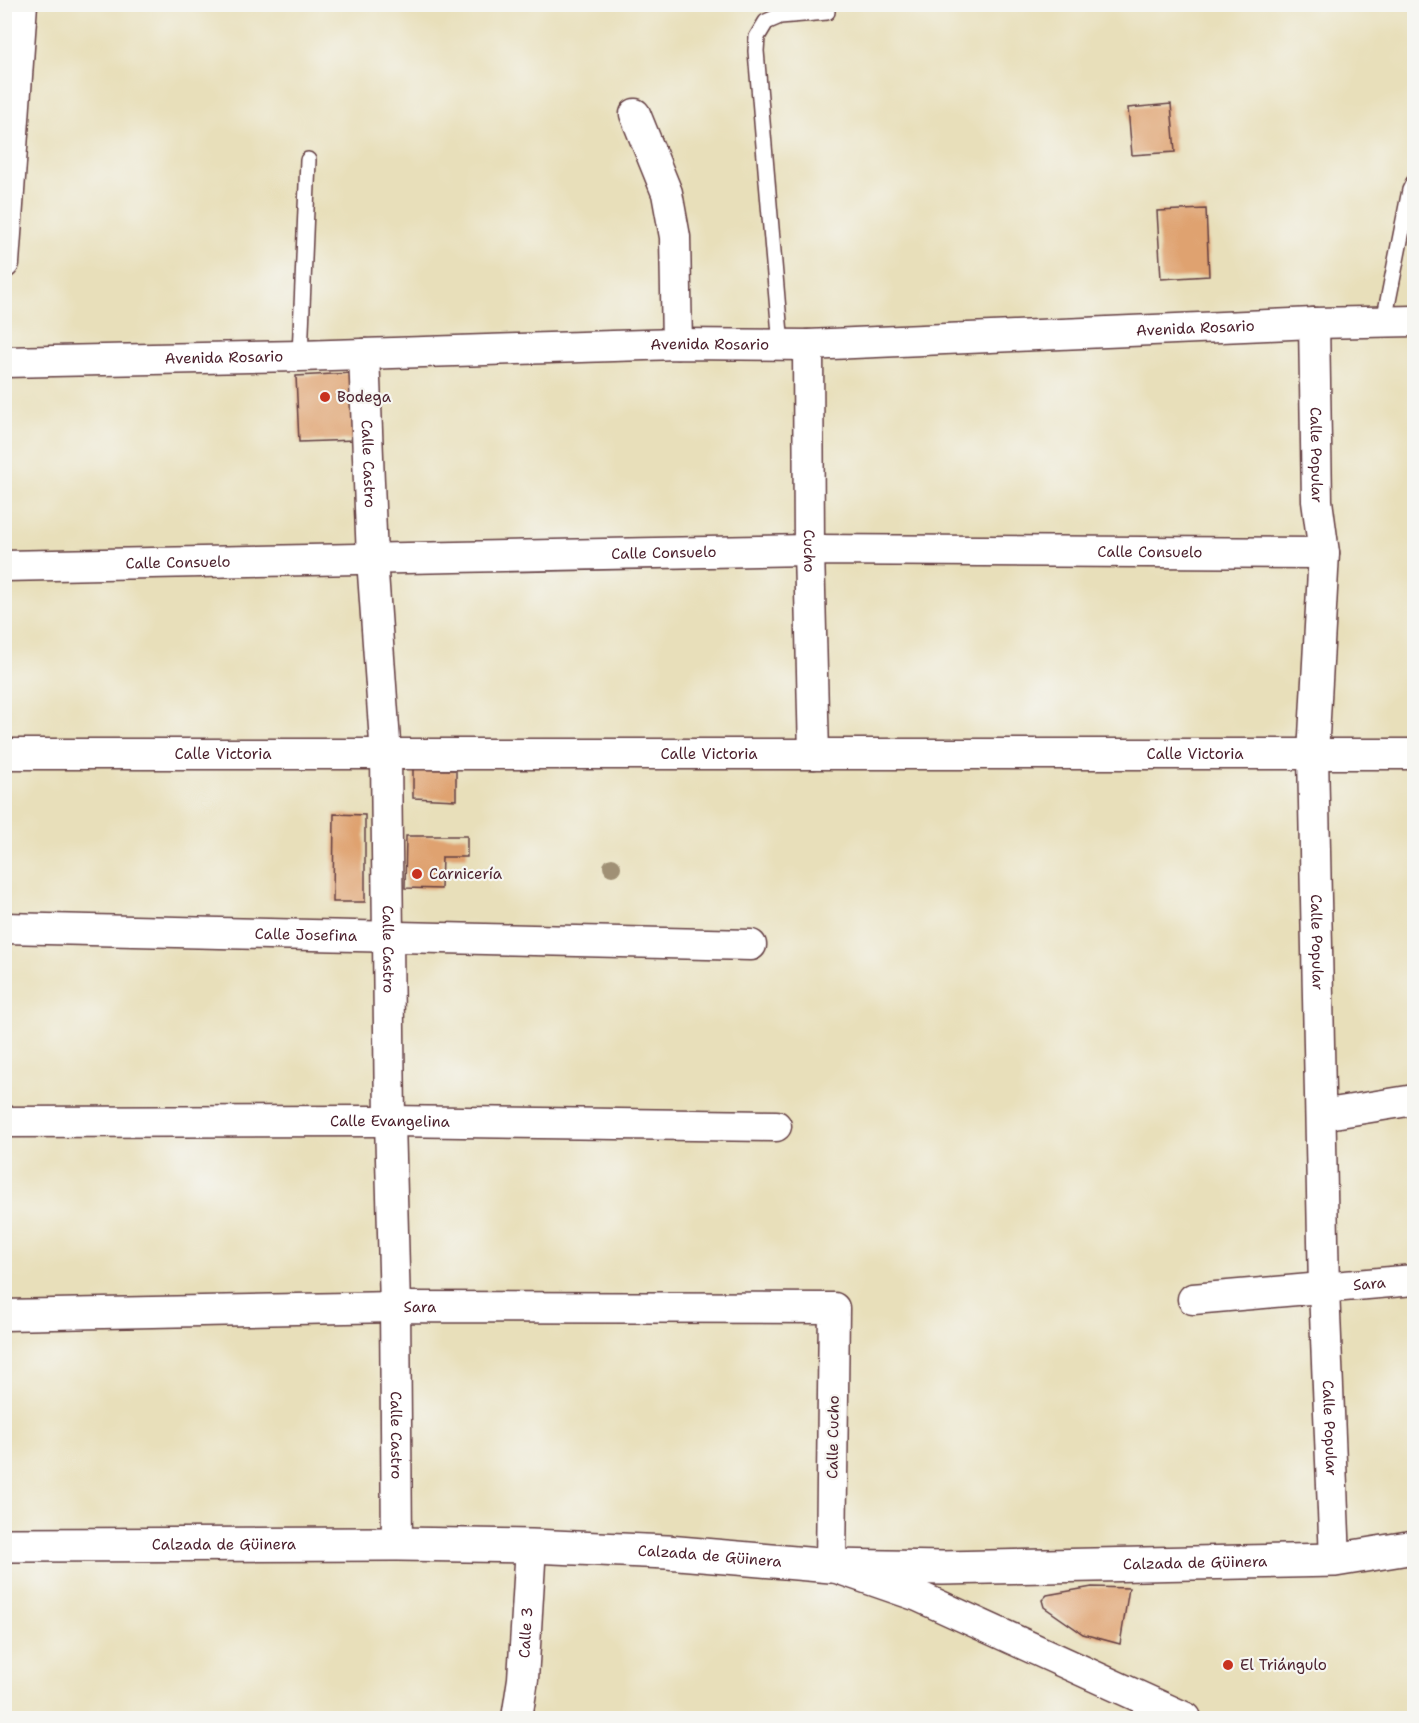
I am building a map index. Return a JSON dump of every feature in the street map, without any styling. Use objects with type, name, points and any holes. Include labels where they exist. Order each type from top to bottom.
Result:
[{"type":"main road","name":"Calzada de Güinera","points":[[4,1545],[531,1546],[667,1552],[831,1566],[944,1568],[1335,1560],[1414,1547]]},
{"type":"street","points":[[4,264],[22,4]]},
{"type":"street","points":[[635,114],[667,193],[675,237],[677,344]]},
{"type":"street","name":"Avenida Rosario","points":[[4,362],[300,356],[677,344],[794,346],[1314,323],[1414,321]]},
{"type":"street","name":"Calle Popular","points":[[1314,323],[1317,501],[1324,553],[1313,754],[1324,1289],[1335,1560]]},
{"type":"street","name":"Cucho","points":[[794,346],[809,550],[814,754]]},
{"type":"street","name":"Calle Castro","points":[[364,354],[372,559],[386,756],[397,1544]]},
{"type":"street","name":"Calle Consuelo","points":[[4,566],[809,550],[1324,553]]},
{"type":"street","name":"Calle Victoria","points":[[4,754],[386,756],[1414,754]]},
{"type":"street","name":"Calle Josefina","points":[[4,928],[751,945]]},
{"type":"street","points":[[1321,1115],[1414,1100]]},
{"type":"street","name":"Calle Evangelina","points":[[4,1122],[390,1121],[776,1126]]},
{"type":"street","name":"Sara","points":[[1193,1299],[1414,1280]]},
{"type":"street","name":"Sara","points":[[4,1315],[395,1307],[834,1308]]},
{"type":"street","name":"Calle Cucho","points":[[831,1566],[834,1308]]},
{"type":"street","name":"Calle 3","points":[[517,1719],[531,1546]]},
{"type":"street","points":[[831,1566],[918,1596],[1186,1719]]},
{"type":"lane","points":[[794,346],[756,51],[757,37],[765,22],[780,16],[827,12]]},
{"type":"lane","points":[[300,356],[308,160]]},
{"type":"lane","points":[[1384,321],[1410,190],[1414,182]]},
{"type":"building","points":[[1171,104],[1175,152],[1132,155],[1128,108]]},
{"type":"building","points":[[1206,209],[1209,276],[1161,279],[1157,211]]},
{"type":"building","points":[[352,373],[355,440],[299,442],[296,376]]},
{"type":"building","points":[[413,769],[456,770],[456,800],[413,798]]},
{"type":"building","points":[[334,814],[365,815],[365,902],[333,902]]},
{"type":"building","points":[[406,836],[467,836],[467,857],[442,857],[441,889],[405,888]]},
{"type":"building","points":[[1092,1587],[1129,1588],[1120,1644],[1083,1634],[1044,1607],[1042,1600],[1047,1595]]},
{"type":"place","name":"Bodega","points":[[325,397]]},
{"type":"place","name":"Carnicería","points":[[417,874]]},
{"type":"place","name":"El Triángulo","points":[[1228,1665]]}]
